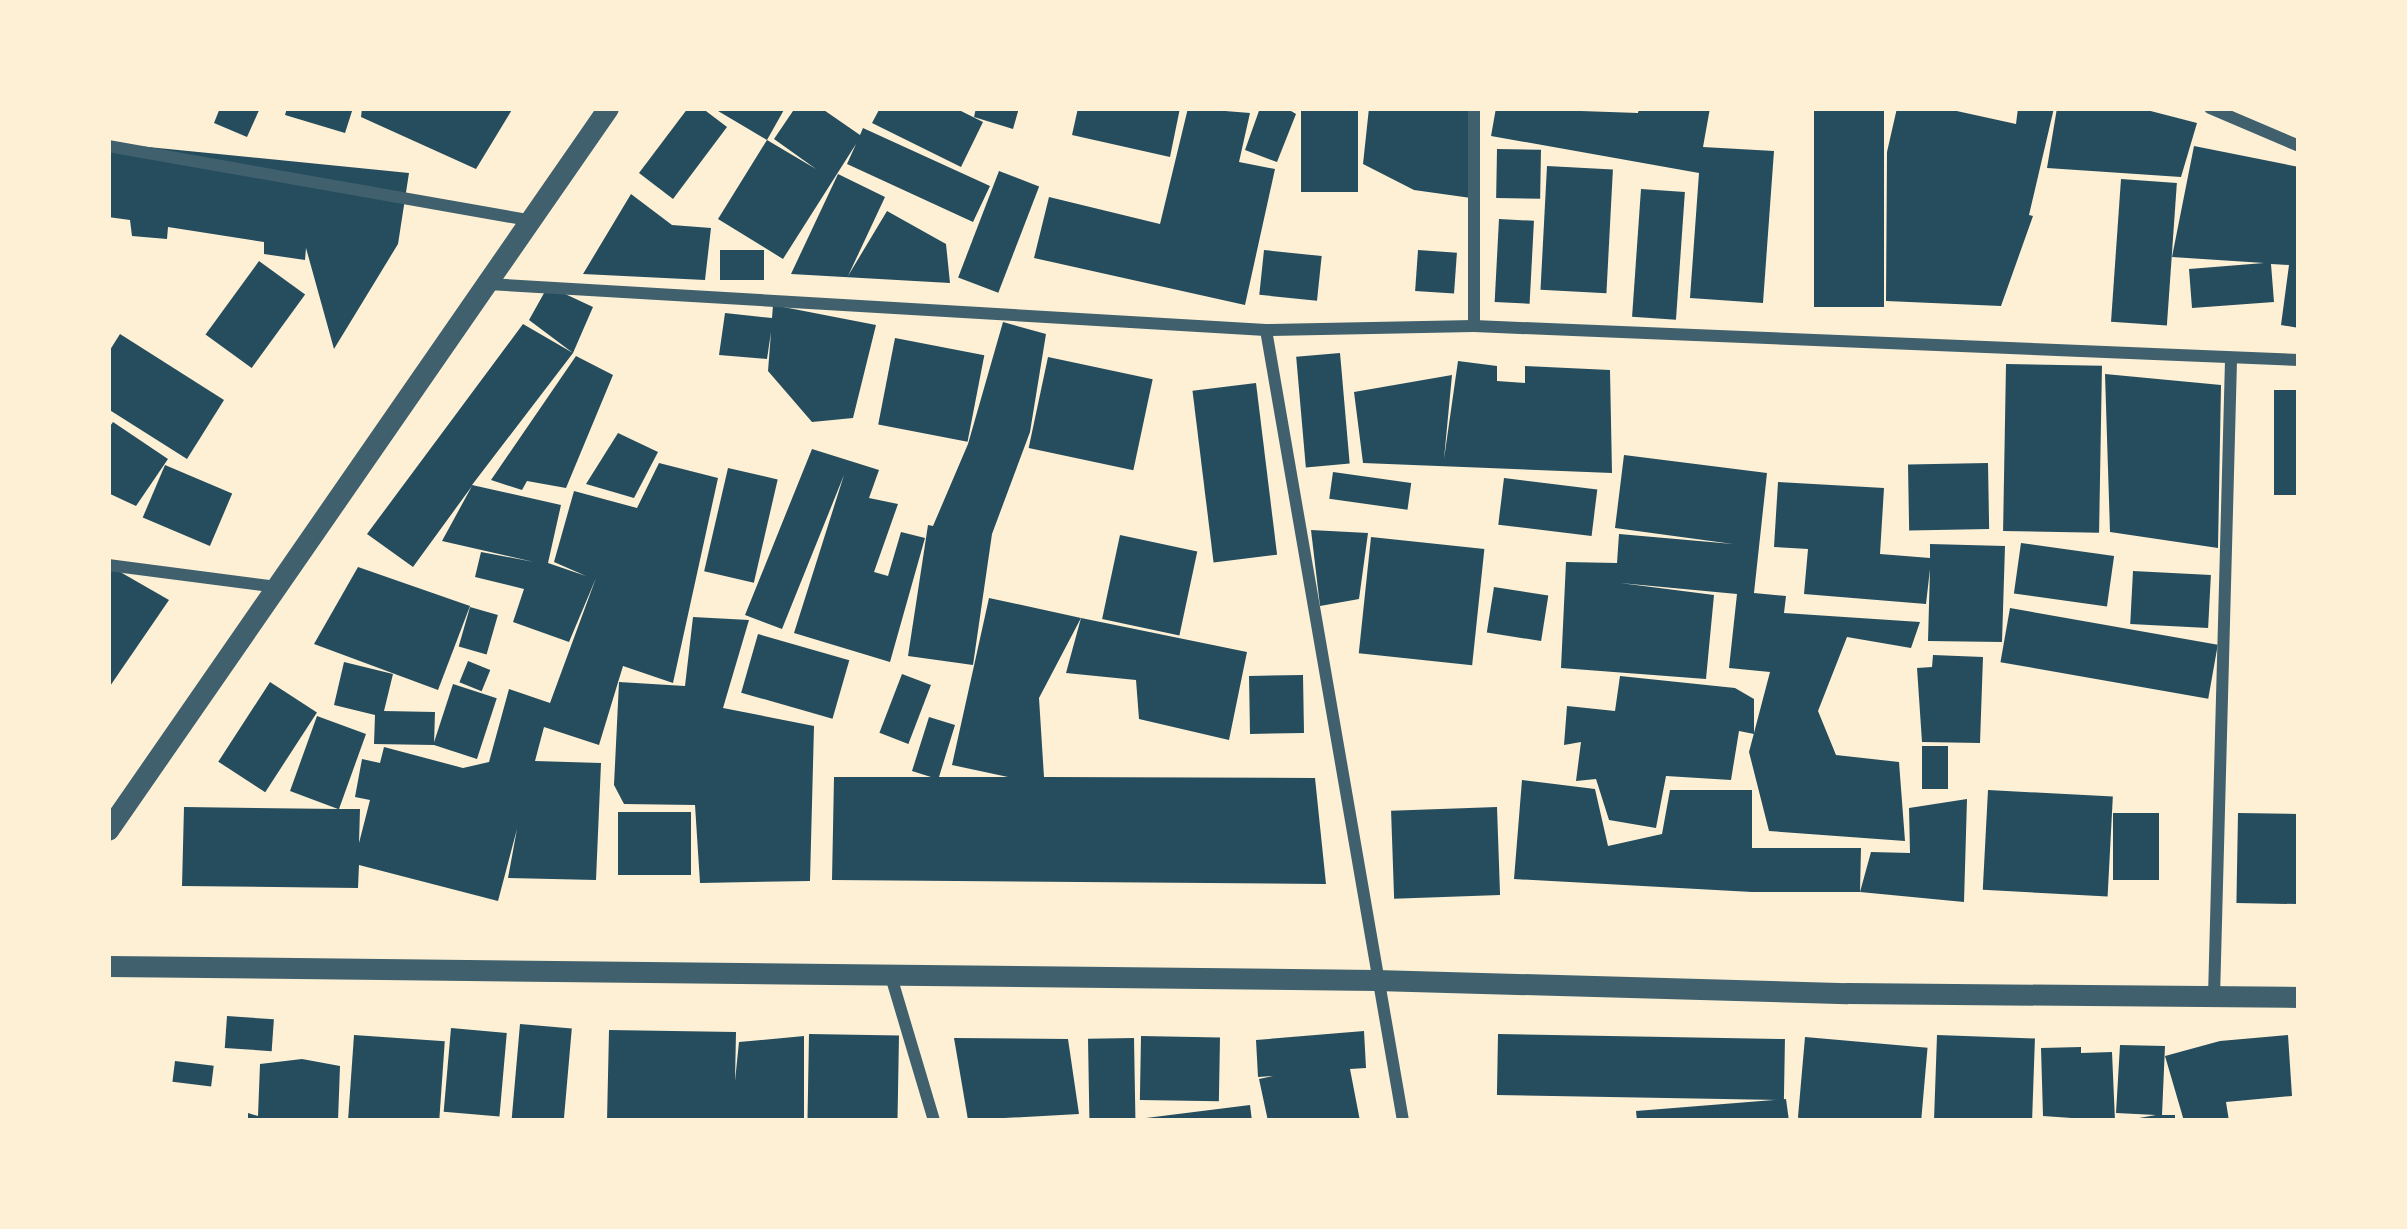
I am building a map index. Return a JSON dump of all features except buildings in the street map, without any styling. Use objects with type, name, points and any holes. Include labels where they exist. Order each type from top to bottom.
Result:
[{"type":"street","points":[[108,830],[608,108]]},
{"type":"street","points":[[1474,108],[1474,326]]},
{"type":"street","points":[[2210,108],[2299,146]]},
{"type":"street","points":[[108,146],[529,220]]},
{"type":"street","points":[[488,284],[1266,330],[1474,326],[2299,360]]},
{"type":"street","points":[[1266,330],[1403,1121]]},
{"type":"street","points":[[2214,997],[2231,360]]},
{"type":"street","points":[[108,565],[278,588]]},
{"type":"street","points":[[108,966],[890,973],[2299,997]]},
{"type":"street","points":[[890,973],[934,1121]]}]
